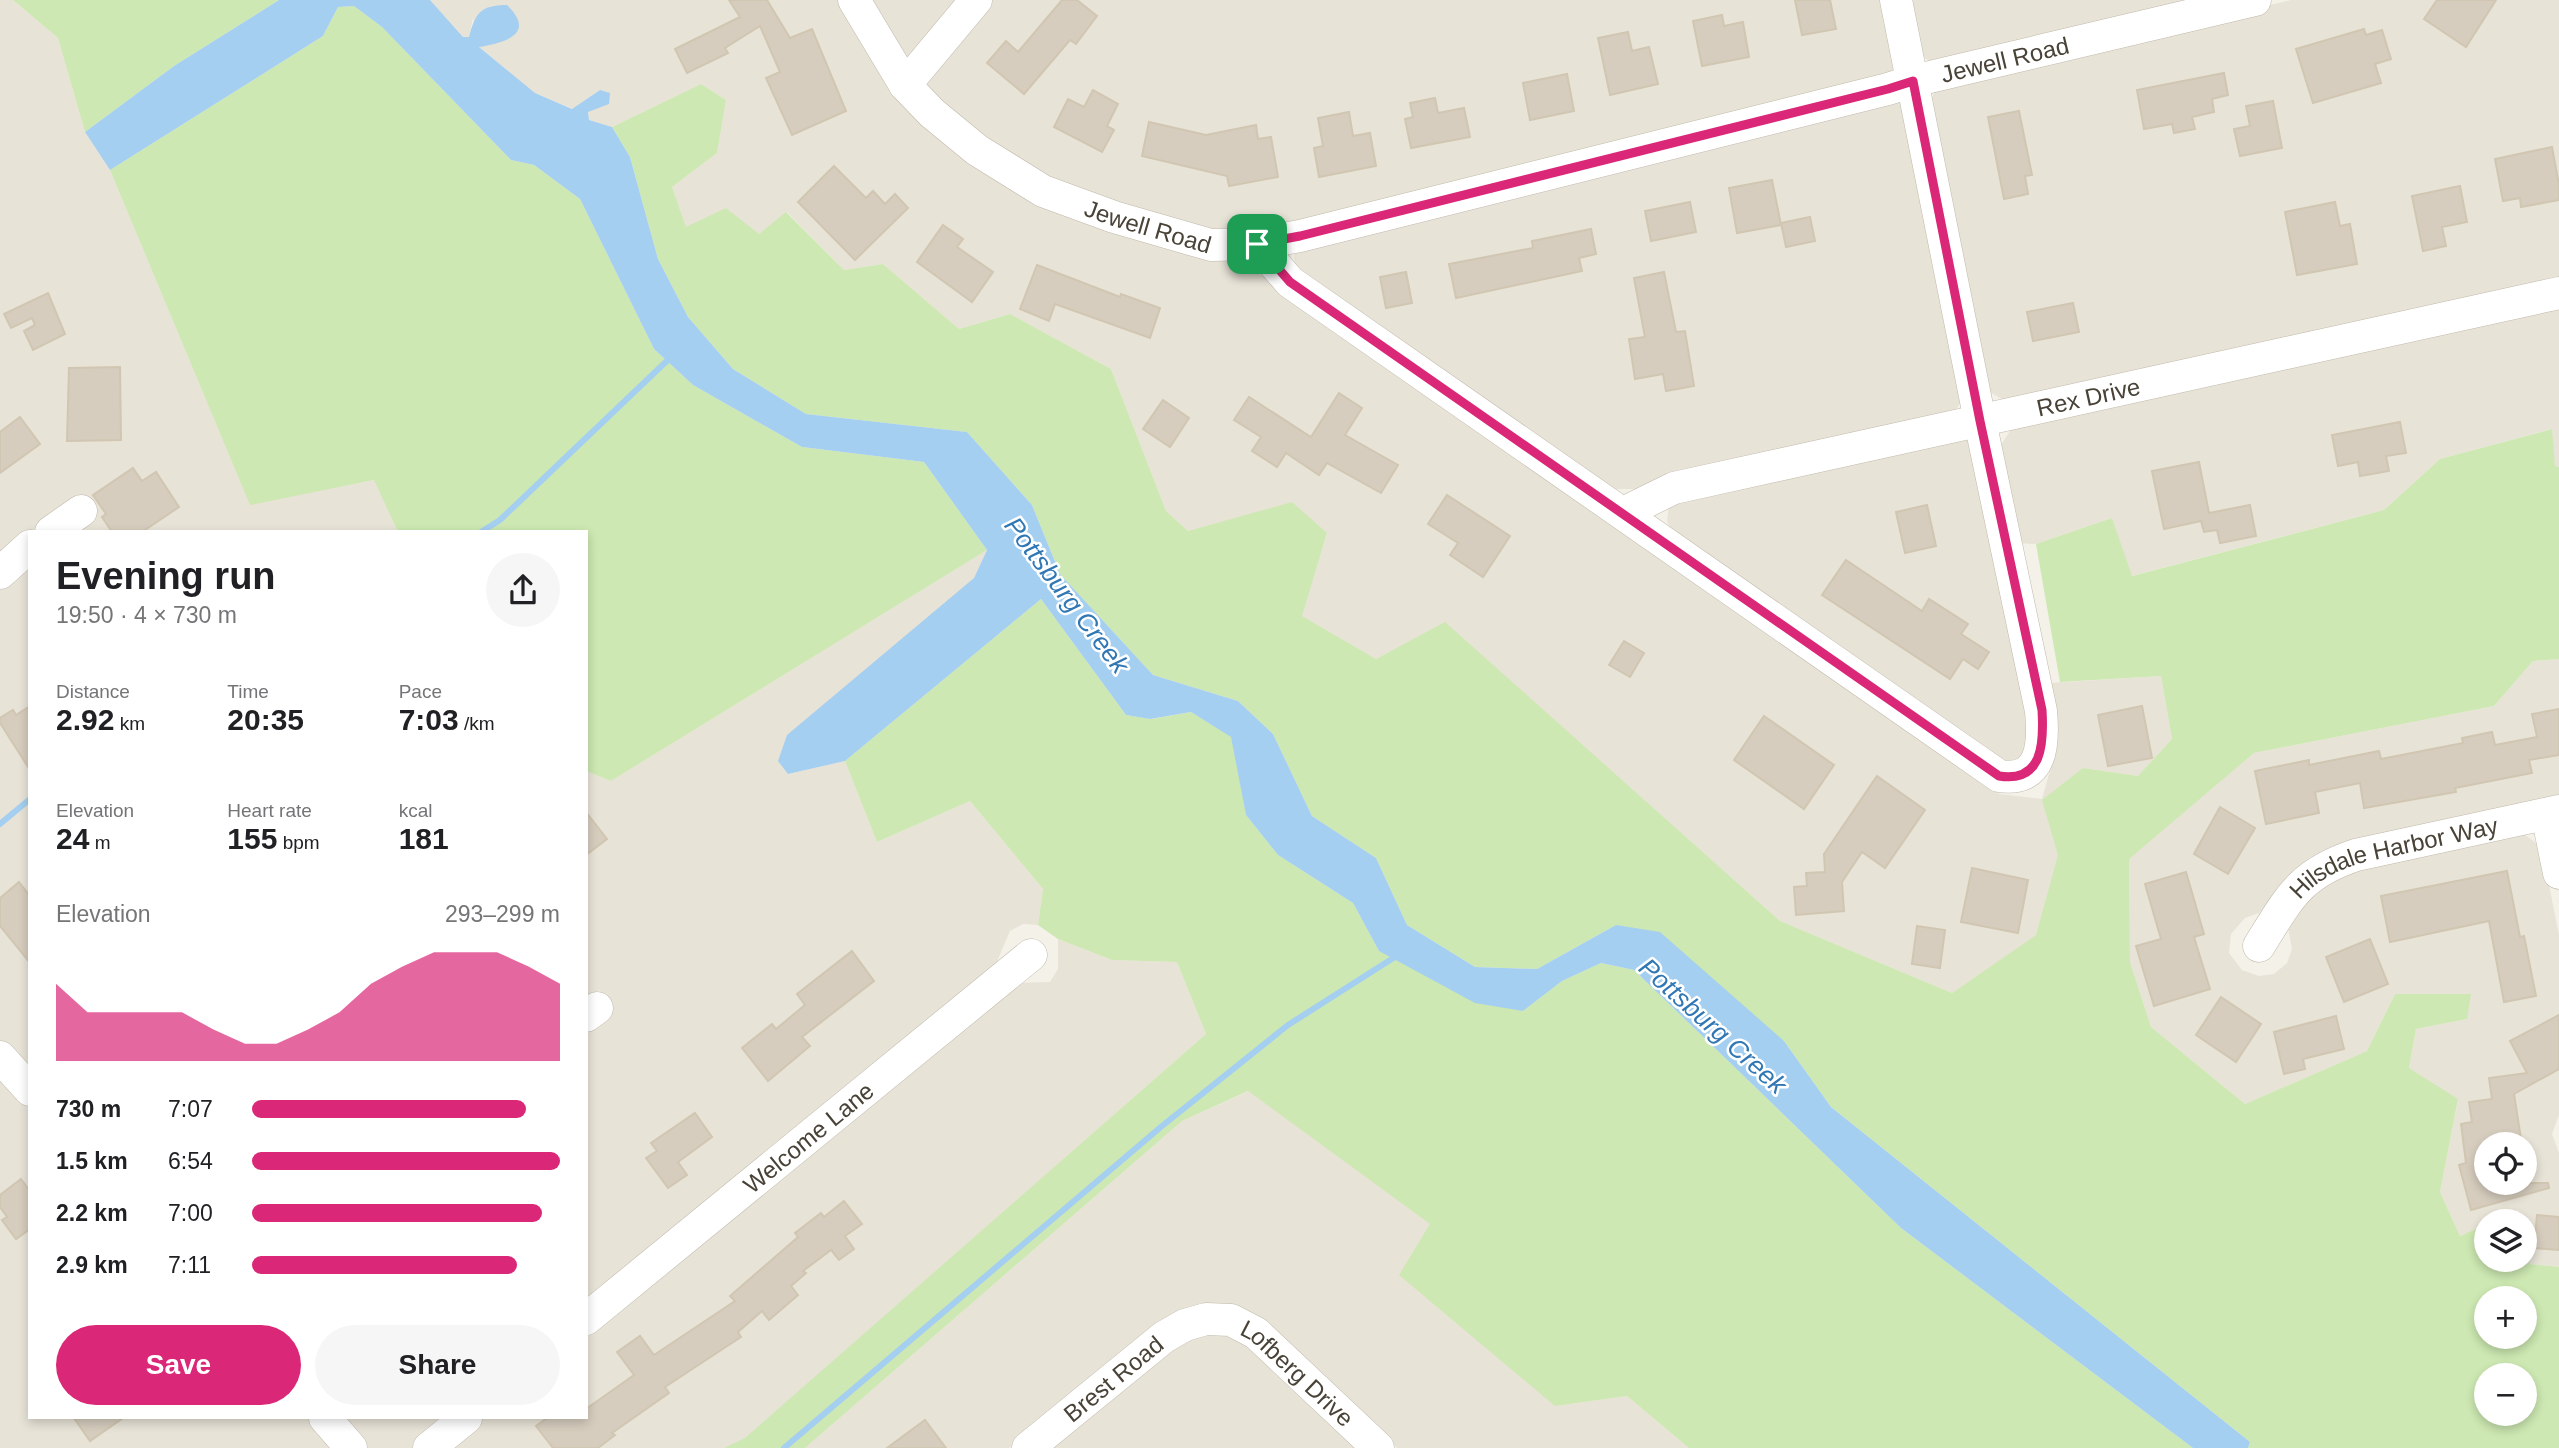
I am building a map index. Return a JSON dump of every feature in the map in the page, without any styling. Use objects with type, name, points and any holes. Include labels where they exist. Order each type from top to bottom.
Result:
[{"type":"street","name":"Jewell Road","points":[[854,0],[905,85],[932,113],[977,150],[1043,191],[1114,217],[1211,245],[1257,244],[1367,219],[1913,81],[2255,0]]},
{"type":"street","points":[[905,85],[976,0]]},
{"type":"street","points":[[1257,244],[1290,282],[1999,776],[2012,779],[2025,774],[2035,765],[2042,747],[2042,710],[1980,421],[1896,0]]},
{"type":"street","name":"Rex Drive","points":[[1623,513],[1674,488],[2559,293]]},
{"type":"street","points":[[54,530],[81,511]]},
{"type":"street","points":[[0,573],[28,547]]},
{"type":"street","points":[[2553,812],[2559,873]]},
{"type":"street","name":"Hilsdale Harbor Way","points":[[2259,946],[2291,896],[2310,877],[2330,863],[2553,812]]},
{"type":"street","name":"Welcome Lane","points":[[588,1317],[1031,955]]},
{"type":"street","points":[[0,1057],[28,1088]]},
{"type":"street","name":"Brest Road","points":[[1028,1448],[1164,1337],[1185,1325],[1206,1319]]},
{"type":"street","name":"Lofberg Drive","points":[[1206,1319],[1231,1320],[1256,1333],[1378,1448]]},
{"type":"street","points":[[326,1419],[351,1448]]},
{"type":"street","points":[[429,1448],[465,1419]]},
{"type":"shaded area","points":[[0,0],[13,0],[58,38],[85,132],[110,170],[250,504],[375,480],[397,530],[28,530],[28,1073],[0,1042]]},
{"type":"shaded area","points":[[430,0],[844,0],[969,157],[1227,256],[1293,293],[1999,794],[2042,799],[2056,749],[2049,683],[2161,676],[2172,739],[2138,776],[2083,768],[2036,936],[1952,993],[1780,921],[1445,623],[1376,659],[1301,616],[1327,534],[1292,503],[1188,531],[1166,511],[1111,369],[1010,314],[959,329],[883,264],[844,270],[787,212],[759,234],[686,228],[672,187],[717,153],[726,100],[701,84],[612,127],[589,120],[588,112],[600,90],[573,109],[535,93],[478,46],[473,18],[469,37],[463,37]]},
{"type":"shaded area","points":[[866,0],[966,0],[911,59],[895,53]]},
{"type":"shaded area","points":[[988,0],[1886,0],[1897,67],[1888,78],[1282,233],[1201,235],[1018,168],[926,89],[931,74]]},
{"type":"shaded area","points":[[1907,0],[2223,0],[1934,63],[1923,57],[1917,47]]},
{"type":"shaded area","points":[[2291,0],[2559,0],[2559,282],[2015,401],[2002,399],[1990,392],[1929,107],[1935,89],[1948,81]]},
{"type":"shaded area","points":[[1902,101],[1962,400],[1955,411],[1640,489],[1612,489],[1295,267],[1294,255],[1305,244]]},
{"type":"shaded area","points":[[2559,303],[2559,467],[2555,466],[2551,429],[2440,459],[2384,510],[2131,576],[2112,518],[2036,544],[2018,543],[2001,445],[2015,423]]},
{"type":"shaded area","points":[[1966,439],[1978,451],[2033,717],[2030,743],[2017,760],[1996,760],[1675,538],[1667,521],[1669,506],[1683,495]]},
{"type":"shaded area","points":[[987,550],[974,578],[788,774],[845,761],[877,842],[970,801],[1043,889],[1038,925],[1023,924],[1010,931],[992,973],[588,1303],[588,1029],[613,1009],[599,990],[588,998],[588,772],[611,781]]},
{"type":"shaded area","points":[[2559,659],[2559,799],[2338,847],[2309,858],[2289,874],[2259,913],[2245,918],[2231,934],[2229,953],[2242,970],[2259,976],[2274,974],[2287,963],[2292,949],[2288,928],[2291,917],[2333,875],[2513,834],[2525,835],[2539,845],[2559,935],[2559,1115],[2552,1134],[2559,1153],[2559,1267],[2537,1265],[2537,1209],[2474,1209],[2474,1230],[2460,1236],[2440,1192],[2458,1100],[2409,1068],[2416,1029],[2467,1019],[2395,994],[2367,1051],[2245,1104],[2151,1027],[2130,962],[2129,858],[2254,753],[2494,706],[2533,661]]},
{"type":"shaded area","points":[[1058,939],[1112,960],[1177,962],[1206,1034],[745,1439],[724,1448],[445,1448],[481,1419],[588,1419],[588,1331],[1014,983],[1050,982],[1058,969]]},
{"type":"shaded area","points":[[0,1071],[28,1103],[28,1419],[310,1419],[336,1448],[0,1448]]},
{"type":"shaded area","points":[[1249,1091],[1431,1224],[1555,1406],[1627,1396],[1689,1448],[1397,1448],[1256,1316],[1175,1314],[1009,1448],[805,1448],[1182,1121]]},
{"type":"shaded area","points":[[1225,1331],[1248,1340],[1362,1448],[1045,1448],[1177,1338]]},
{"type":"shaded area","points":[[339,1419],[449,1419],[412,1448],[366,1448]]},
{"type":"green space","points":[[13,0],[279,0],[174,66],[85,132],[58,38]]},
{"type":"green space","points":[[354,6],[382,27],[511,160],[534,165],[580,199],[654,349],[693,385],[802,447],[924,462],[987,550],[611,781],[588,772],[588,530],[397,530],[374,480],[250,505],[110,170],[323,36],[338,7]]},
{"type":"green space","points":[[701,84],[726,100],[717,153],[672,187],[686,227],[726,208],[759,234],[786,212],[844,270],[883,264],[959,329],[1010,314],[1111,369],[1166,511],[1188,531],[1292,502],[1327,533],[1302,616],[1376,659],[1445,622],[1780,921],[1952,993],[2036,935],[2058,855],[2042,800],[2083,768],[2138,776],[2172,739],[2161,676],[2060,682],[2036,544],[2112,518],[2132,576],[2384,510],[2440,459],[2552,429],[2555,466],[2559,467],[2559,659],[2533,661],[2494,706],[2254,753],[2129,859],[2130,962],[2151,1027],[2245,1104],[2367,1051],[2395,994],[2471,994],[2467,1019],[2416,1029],[2409,1068],[2458,1099],[2440,1192],[2460,1236],[2474,1230],[2474,1272],[2537,1272],[2537,1265],[2559,1267],[2559,1448],[2248,1448],[2250,1442],[1831,1107],[1784,1041],[1616,925],[1537,969],[1475,967],[1407,925],[1376,858],[1312,816],[1273,734],[1238,701],[1153,675],[1060,574],[1032,505],[967,432],[806,414],[733,369],[688,317],[658,259],[630,157],[612,127]]},
{"type":"green space","points":[[1041,599],[1126,715],[1151,719],[1191,712],[1232,737],[1246,815],[1278,855],[1353,903],[1379,951],[1523,1011],[1562,981],[1601,963],[1634,970],[1901,1228],[2193,1448],[1689,1448],[1627,1396],[1555,1406],[1399,1275],[1430,1224],[1248,1091],[1182,1121],[805,1448],[724,1448],[745,1438],[1206,1034],[1177,962],[1112,960],[1058,939],[1038,925],[1043,889],[970,801],[877,842],[845,761]]},
{"type":"water","name":"Pottsburg Creek","points":[[279,0],[430,0],[463,37],[469,37],[480,12],[507,5],[516,15],[518,30],[506,40],[479,47],[535,93],[572,109],[600,90],[610,93],[609,104],[588,112],[589,120],[612,127],[630,157],[658,259],[688,317],[733,369],[806,414],[967,432],[1032,505],[1060,574],[1153,675],[1238,701],[1273,734],[1312,816],[1376,858],[1407,925],[1475,967],[1537,969],[1616,925],[1660,932],[1784,1041],[1831,1107],[2250,1442],[2248,1448],[2193,1448],[1901,1228],[1634,970],[1601,963],[1562,981],[1523,1011],[1475,1003],[1379,951],[1353,903],[1278,855],[1246,815],[1231,737],[1191,712],[1150,719],[1126,715],[1041,599],[845,761],[788,774],[778,761],[787,735],[974,578],[987,550],[924,462],[802,447],[693,385],[654,349],[580,199],[534,165],[511,160],[382,27],[354,6],[338,7],[323,36],[110,170],[85,132],[174,66]]},
{"type":"building","points":[[729,0],[767,0],[790,38],[812,29],[846,111],[792,135],[766,78],[780,72],[760,26],[725,48],[728,53],[687,73],[675,49],[740,17]]},
{"type":"building","points":[[1062,0],[1077,0],[1097,16],[1076,44],[1070,40],[1024,94],[987,63],[1006,41],[1018,52]]},
{"type":"building","points":[[1795,0],[1830,0],[1836,29],[1802,35]]},
{"type":"building","points":[[2437,0],[2496,0],[2466,47],[2424,19]]},
{"type":"building","points":[[1722,15],[1724,26],[1743,22],[1749,57],[1702,66],[1693,21]]},
{"type":"building","points":[[2364,29],[2366,35],[2382,30],[2391,59],[2375,64],[2381,83],[2313,103],[2296,49]]},
{"type":"building","points":[[1628,32],[1632,51],[1649,47],[1658,84],[1610,95],[1598,38]]},
{"type":"building","points":[[2224,73],[2228,95],[2212,99],[2214,112],[2192,117],[2195,129],[2174,133],[2172,124],[2144,129],[2137,90]]},
{"type":"building","points":[[1567,74],[1574,111],[1530,120],[1523,83]]},
{"type":"building","points":[[1093,90],[1118,104],[1107,126],[1114,130],[1102,152],[1054,127],[1068,99],[1084,107]]},
{"type":"building","points":[[1435,98],[1438,113],[1464,108],[1470,137],[1411,148],[1405,119],[1413,117],[1410,103]]},
{"type":"building","points":[[2273,101],[2282,148],[2240,156],[2234,129],[2250,126],[2246,106]]},
{"type":"building","points":[[2019,111],[2032,175],[2025,176],[2028,194],[2004,199],[1988,117]]},
{"type":"building","points":[[1349,112],[1353,136],[1370,133],[1376,166],[1319,177],[1314,148],[1323,146],[1318,118]]},
{"type":"building","points":[[1149,122],[1206,135],[1256,125],[1258,139],[1271,137],[1278,177],[1229,186],[1227,176],[1142,156]]},
{"type":"building","points":[[2552,147],[2559,200],[2521,207],[2520,198],[2503,201],[2495,159]]},
{"type":"building","points":[[834,166],[866,198],[873,191],[885,204],[895,194],[908,208],[855,260],[798,202]]},
{"type":"building","points":[[1772,180],[1781,225],[1737,233],[1729,188]]},
{"type":"building","points":[[2460,186],[2467,222],[2442,227],[2446,246],[2423,251],[2412,196]]},
{"type":"building","points":[[1690,202],[1696,232],[1651,241],[1645,211]]},
{"type":"building","points":[[2335,202],[2340,226],[2350,224],[2357,264],[2297,275],[2285,212]]},
{"type":"building","points":[[1810,217],[1815,241],[1786,247],[1781,223]]},
{"type":"building","points":[[943,225],[963,239],[957,247],[993,272],[972,302],[917,262]]},
{"type":"building","points":[[1591,229],[1596,254],[1579,258],[1582,271],[1456,298],[1449,264],[1533,248],[1532,241]]},
{"type":"building","points":[[1037,265],[1120,297],[1121,294],[1160,308],[1150,338],[1055,304],[1049,321],[1020,309]]},
{"type":"building","points":[[1406,272],[1412,303],[1386,308],[1380,277]]},
{"type":"building","points":[[1664,272],[1676,332],[1685,331],[1694,386],[1666,391],[1663,374],[1635,379],[1629,339],[1645,337],[1634,278]]},
{"type":"building","points":[[48,293],[65,334],[33,350],[24,331],[35,325],[32,318],[11,328],[4,314]]},
{"type":"building","points":[[2073,303],[2079,332],[2033,341],[2027,312]]},
{"type":"building","points":[[120,367],[121,440],[67,441],[69,368]]},
{"type":"building","points":[[1339,393],[1362,408],[1345,435],[1398,465],[1381,493],[1327,463],[1319,475],[1286,453],[1277,467],[1252,451],[1261,437],[1234,420],[1249,397],[1311,437]]},
{"type":"building","points":[[1163,400],[1189,418],[1170,447],[1143,429]]},
{"type":"building","points":[[20,417],[40,444],[0,473],[0,432]]},
{"type":"building","points":[[2400,422],[2406,453],[2386,456],[2389,471],[2360,476],[2358,462],[2338,466],[2332,435]]},
{"type":"building","points":[[2199,462],[2209,513],[2250,505],[2256,536],[2220,543],[2217,530],[2204,532],[2201,521],[2164,529],[2152,471]]},
{"type":"building","points":[[133,468],[142,481],[156,472],[179,507],[145,530],[111,530],[102,517],[106,514],[93,495]]},
{"type":"building","points":[[1447,495],[1510,536],[1483,577],[1450,555],[1458,543],[1428,524]]},
{"type":"building","points":[[1927,505],[1936,546],[1905,553],[1896,512]]},
{"type":"building","points":[[1846,560],[1922,611],[1929,599],[1968,624],[1961,634],[1989,652],[1978,669],[1963,659],[1950,679],[1822,595]]},
{"type":"building","points":[[1624,641],[1644,653],[1630,677],[1609,665]]},
{"type":"building","points":[[2142,706],[2152,758],[2108,766],[2098,715]]},
{"type":"building","points":[[28,707],[28,767],[0,723],[0,718],[13,710],[16,715]]},
{"type":"building","points":[[2559,709],[2559,755],[2529,760],[2532,773],[2455,788],[2456,792],[2364,808],[2360,783],[2315,792],[2319,813],[2266,824],[2255,771],[2309,760],[2309,765],[2379,751],[2381,759],[2463,743],[2462,738],[2492,732],[2495,745],[2537,737],[2532,714]]},
{"type":"building","points":[[1764,716],[1834,765],[1804,809],[1734,760]]},
{"type":"building","points":[[1877,776],[1925,810],[1885,868],[1862,852],[1842,882],[1844,911],[1796,915],[1794,887],[1807,886],[1806,873],[1825,872],[1824,854]]},
{"type":"building","points":[[2220,807],[2255,828],[2228,874],[2194,854]]},
{"type":"building","points":[[588,815],[607,839],[588,853]]},
{"type":"building","points":[[1972,868],[2028,880],[2018,933],[1961,922]]},
{"type":"building","points":[[2507,871],[2520,937],[2524,936],[2536,996],[2504,1002],[2489,921],[2390,942],[2381,896]]},
{"type":"building","points":[[2186,872],[2204,934],[2194,937],[2210,989],[2154,1006],[2136,946],[2161,939],[2145,884]]},
{"type":"building","points":[[19,882],[28,893],[28,961],[0,926],[0,898]]},
{"type":"building","points":[[1917,926],[1945,930],[1940,968],[1912,964]]},
{"type":"building","points":[[2370,939],[2388,984],[2344,1002],[2326,957]]},
{"type":"building","points":[[852,951],[874,981],[802,1037],[810,1046],[768,1081],[742,1048],[772,1024],[776,1029],[805,1005],[797,994]]},
{"type":"building","points":[[2221,997],[2261,1024],[2236,1062],[2196,1035]]},
{"type":"building","points":[[2559,1015],[2559,1069],[2514,1094],[2520,1132],[2474,1132],[2474,1195],[2524,1195],[2471,1210],[2459,1165],[2466,1163],[2461,1124],[2472,1122],[2469,1102],[2492,1099],[2489,1078],[2527,1073],[2510,1041]]},
{"type":"building","points":[[2336,1016],[2344,1049],[2303,1059],[2305,1069],[2284,1074],[2274,1032]]},
{"type":"building","points":[[695,1113],[712,1137],[678,1162],[687,1175],[668,1188],[646,1158],[657,1151],[651,1143]]},
{"type":"building","points":[[21,1179],[28,1188],[28,1230],[16,1239],[2,1220],[7,1217],[0,1207],[0,1195]]},
{"type":"building","points":[[2537,1183],[2548,1183],[2549,1188],[2537,1191]]},
{"type":"building","points":[[844,1201],[862,1224],[845,1236],[854,1249],[839,1260],[831,1250],[803,1271],[806,1273],[791,1286],[798,1295],[769,1320],[762,1311],[738,1332],[741,1337],[665,1387],[669,1393],[612,1433],[615,1435],[598,1448],[553,1448],[536,1426],[546,1419],[588,1419],[588,1408],[634,1375],[617,1352],[640,1336],[654,1355],[735,1301],[730,1296],[798,1237],[795,1233],[821,1213],[824,1217]]},
{"type":"building","points":[[2537,1215],[2559,1217],[2559,1250],[2537,1248]]},
{"type":"building","points":[[75,1419],[122,1419],[90,1441]]},
{"type":"building","points":[[925,1420],[946,1448],[887,1448]]},
{"type":"waterway","points":[[484,530],[500,520],[672,356]]},
{"type":"waterway","points":[[0,824],[28,801]]},
{"type":"waterway","points":[[784,1448],[1162,1126],[1288,1025],[1398,955]]},
{"type":"route","points":[[1913,81],[1980,421],[2042,710],[2042,747],[2035,765],[2025,774],[2012,779],[1999,776],[1290,282],[1257,244],[1300,236],[1913,81]]}]
